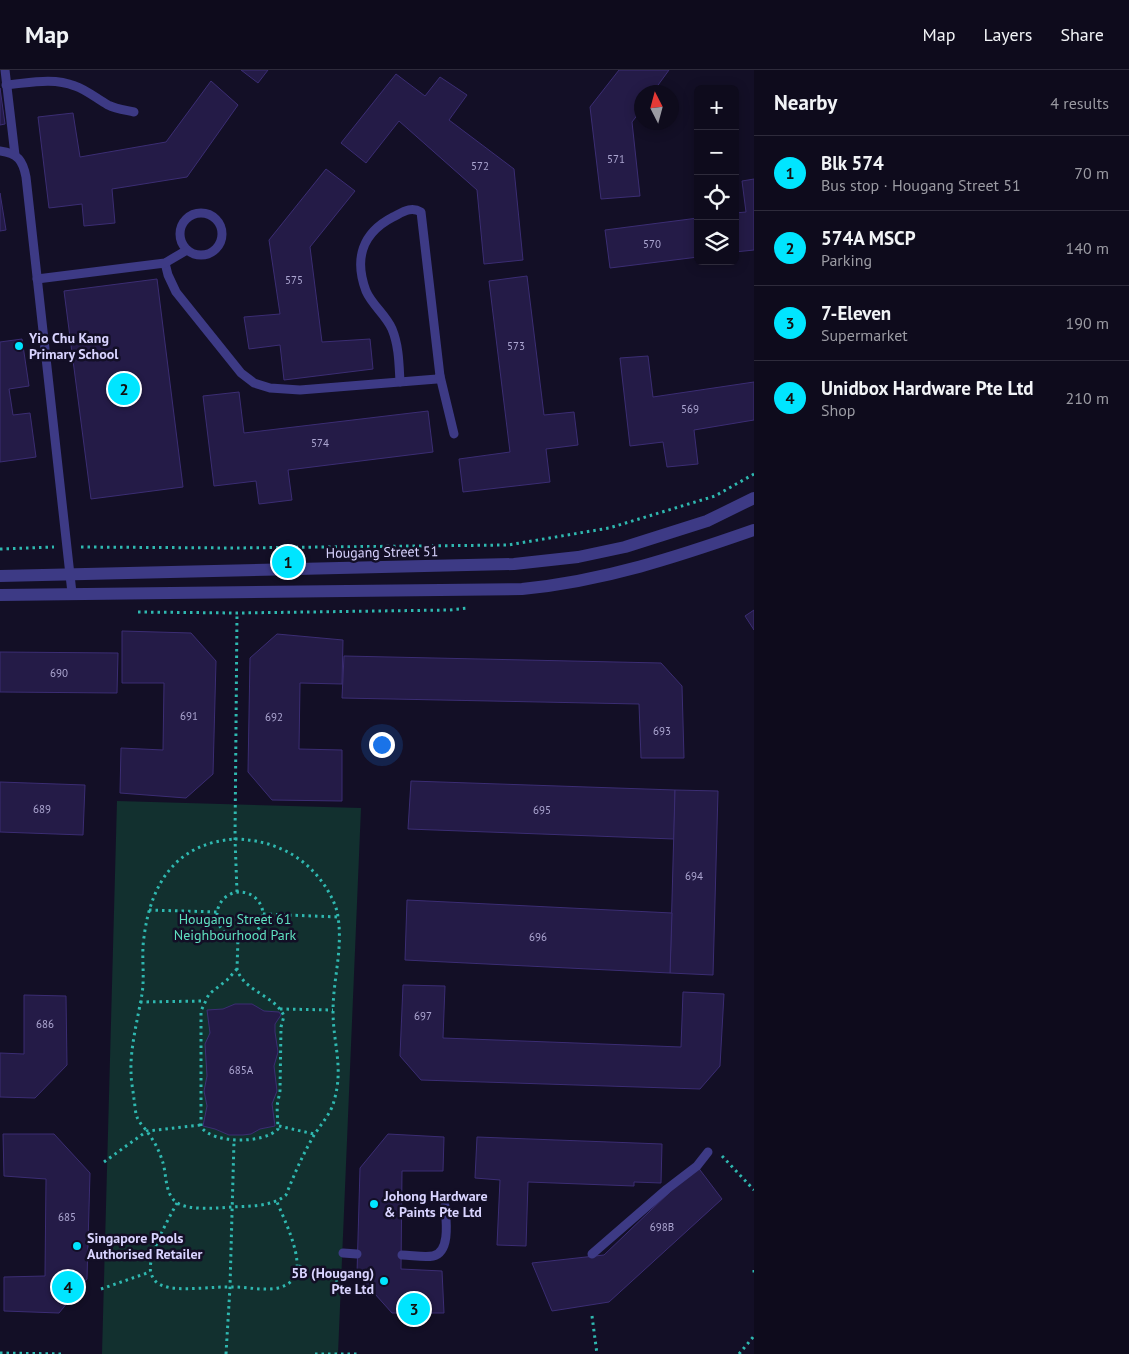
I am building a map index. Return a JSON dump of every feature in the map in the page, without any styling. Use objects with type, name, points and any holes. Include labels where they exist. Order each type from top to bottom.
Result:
[{"type":"street","name":"Hougang Street 51","points":[[0,576],[514,564],[578,557],[625,547],[700,524],[754,498]]},
{"type":"street","points":[[0,594],[522,589],[553,586],[620,573],[700,549],[754,530]]},
{"type":"lane","points":[[5,70],[15,155]]},
{"type":"lane","points":[[6,85],[46,80],[63,82],[76,86],[109,106],[134,112]]},
{"type":"lane","points":[[0,151],[15,155],[24,164],[72,593]]},
{"type":"lane","points":[[400,382],[396,342],[391,327],[366,291],[360,254],[366,240],[375,229],[390,218],[408,209],[415,209],[421,212],[440,376],[454,434]]},
{"type":"lane","points":[[197,213],[209,214],[218,222],[222,233],[219,244],[210,253],[198,255],[188,250],[181,240],[180,228],[186,218],[197,213]]},
{"type":"lane","points":[[37,279],[165,262],[188,250]]},
{"type":"lane","points":[[165,262],[168,275],[176,292],[241,373],[254,383],[270,388],[300,390],[437,379],[440,376]]},
{"type":"lane","points":[[592,1254],[697,1166],[708,1152]]},
{"type":"lane","points":[[402,1255],[435,1256],[442,1250],[447,1232],[445,1206]]},
{"type":"lane","points":[[343,1253],[357,1254]]},
{"type":"path","points":[[0,550],[68,547],[234,548],[508,545],[610,528],[715,496],[754,474]]},
{"type":"path","points":[[237,892],[235,839],[238,592]]},
{"type":"path","points":[[235,839],[272,844],[297,856],[325,886],[332,898],[338,917],[340,943],[333,1010],[339,1067],[337,1088],[334,1104],[303,1154],[286,1195],[277,1202],[232,1207],[191,1207],[177,1203],[170,1193],[163,1162],[156,1145],[137,1118],[130,1073],[131,1054],[142,991],[144,938],[149,910],[164,876],[184,855],[203,845],[235,839]]},
{"type":"path","points":[[237,892],[252,895],[258,900],[263,914],[259,929],[253,934],[238,938],[224,932],[220,926],[217,912],[219,905],[224,899],[237,892]]},
{"type":"path","points":[[149,910],[217,912]]},
{"type":"path","points":[[263,914],[338,917]]},
{"type":"path","points":[[236,969],[227,980],[209,994],[201,1011],[201,1125],[206,1132],[234,1140],[262,1138],[274,1133],[279,1126],[277,1106],[280,1091],[281,1027],[284,1016],[280,1009],[246,984],[241,978],[236,969],[238,938]]},
{"type":"path","points":[[140,1002],[204,1002]]},
{"type":"path","points":[[280,1009],[333,1010]]},
{"type":"path","points":[[104,1162],[147,1131],[201,1125]]},
{"type":"path","points":[[279,1126],[314,1134]]},
{"type":"path","points":[[226,1354],[234,1140]]},
{"type":"path","points":[[720,1154],[754,1190]]},
{"type":"path","points":[[177,1203],[152,1255],[150,1272],[155,1281],[165,1287],[270,1289],[289,1283],[294,1278],[299,1266],[291,1237],[277,1202]]},
{"type":"path","points":[[299,1266],[342,1283]]},
{"type":"path","points":[[101,1289],[150,1272]]},
{"type":"path","points":[[592,1316],[597,1354]]},
{"type":"path","points":[[739,1354],[754,1336]]},
{"type":"path","points":[[0,1353],[64,1354]]},
{"type":"path","points":[[314,1354],[359,1354]]},
{"type":"green space","name":"Hougang Street 61 Neighbourhood Park","points":[[117,801],[361,808],[338,1354],[102,1354]]},
{"type":"building","points":[[241,70],[268,70],[258,83]]},
{"type":"building","points":[[619,70],[669,70],[658,85],[634,85],[634,119],[632,122],[640,196],[601,199],[590,107]]},
{"type":"building","points":[[396,74],[425,96],[440,77],[467,95],[449,120],[514,169],[523,260],[484,264],[477,190],[399,121],[366,163],[341,143]]},
{"type":"building","points":[[211,81],[238,105],[187,177],[112,189],[115,223],[84,226],[82,204],[49,208],[38,117],[73,113],[80,157],[166,142]]},
{"type":"building","points":[[0,88],[5,124],[0,125]]},
{"type":"building","points":[[326,169],[355,191],[310,247],[322,342],[370,339],[373,369],[284,380],[280,345],[249,349],[244,317],[280,314],[269,240]]},
{"type":"building","points":[[754,179],[754,250],[739,252],[739,213],[746,212],[742,181]]},
{"type":"building","points":[[0,193],[6,230],[0,231]]},
{"type":"building","points":[[694,219],[694,258],[610,268],[605,230]]},
{"type":"building","points":[[527,276],[544,415],[574,412],[578,445],[546,449],[550,482],[463,492],[459,459],[510,452],[489,281]]},
{"type":"building","points":[[157,279],[183,487],[91,499],[64,291]]},
{"type":"building","points":[[22,339],[29,386],[9,389],[13,415],[30,413],[36,457],[0,462],[0,342]]},
{"type":"building","points":[[648,356],[653,397],[754,382],[754,420],[694,430],[698,464],[667,467],[663,442],[630,446],[620,358]]},
{"type":"building","points":[[239,392],[244,433],[428,411],[433,452],[288,470],[292,500],[259,504],[256,481],[214,486],[203,396]]},
{"type":"building","points":[[754,610],[754,630],[745,616]]},
{"type":"building","points":[[122,631],[191,633],[216,661],[213,774],[186,798],[120,793],[121,748],[163,750],[164,683],[122,683]]},
{"type":"building","points":[[277,634],[343,640],[342,684],[300,683],[299,749],[342,750],[342,801],[272,800],[248,772],[250,658]]},
{"type":"building","points":[[0,652],[118,653],[117,693],[0,692]]},
{"type":"building","points":[[344,656],[661,663],[682,686],[684,758],[641,758],[639,704],[342,698]]},
{"type":"building","points":[[411,781],[675,790],[674,839],[408,829]]},
{"type":"building","points":[[0,782],[85,785],[83,835],[0,832]]},
{"type":"building","points":[[675,790],[718,791],[713,975],[670,973]]},
{"type":"building","points":[[407,900],[672,913],[670,973],[405,960]]},
{"type":"building","points":[[403,985],[445,986],[443,1038],[681,1047],[683,992],[724,994],[720,1066],[700,1089],[421,1080],[400,1056]]},
{"type":"building","points":[[24,995],[66,996],[67,1065],[35,1098],[0,1097],[0,1053],[24,1054]]},
{"type":"building","points":[[235,1004],[252,1004],[264,1011],[279,1012],[281,1015],[275,1024],[278,1052],[274,1066],[277,1091],[272,1104],[275,1126],[243,1135],[229,1135],[203,1126],[207,1106],[204,1091],[207,1076],[205,1044],[210,1033],[207,1010],[223,1009]]},
{"type":"building","points":[[3,1134],[54,1134],[90,1173],[87,1279],[59,1313],[4,1311],[4,1277],[45,1276],[46,1179],[4,1176]]},
{"type":"building","points":[[388,1134],[444,1137],[443,1171],[402,1171],[401,1269],[442,1271],[444,1313],[392,1313],[357,1274],[360,1168]]},
{"type":"building","points":[[477,1137],[662,1144],[661,1183],[634,1182],[634,1186],[528,1182],[526,1246],[497,1245],[500,1180],[475,1178]]},
{"type":"building","points":[[697,1166],[722,1199],[609,1302],[552,1311],[532,1263],[604,1255]]},
{"type":"place","name":"Yio Chu Kang Primary School","points":[[19,346]]},
{"type":"place","name":"574A MSCP","points":[[124,389]]},
{"type":"place","name":"Blk 574","points":[[288,562]]},
{"type":"place","name":"Johong Hardware & Paints Pte Ltd","points":[[374,1204]]},
{"type":"place","name":"Singapore Pools Authorised Retailer","points":[[77,1246]]},
{"type":"place","name":"5B (Hougang) Pte Ltd","points":[[384,1281]]},
{"type":"place","name":"Unidbox Hardware Pte Ltd","points":[[68,1287]]},
{"type":"place","name":"7-Eleven","points":[[414,1309]]}]
